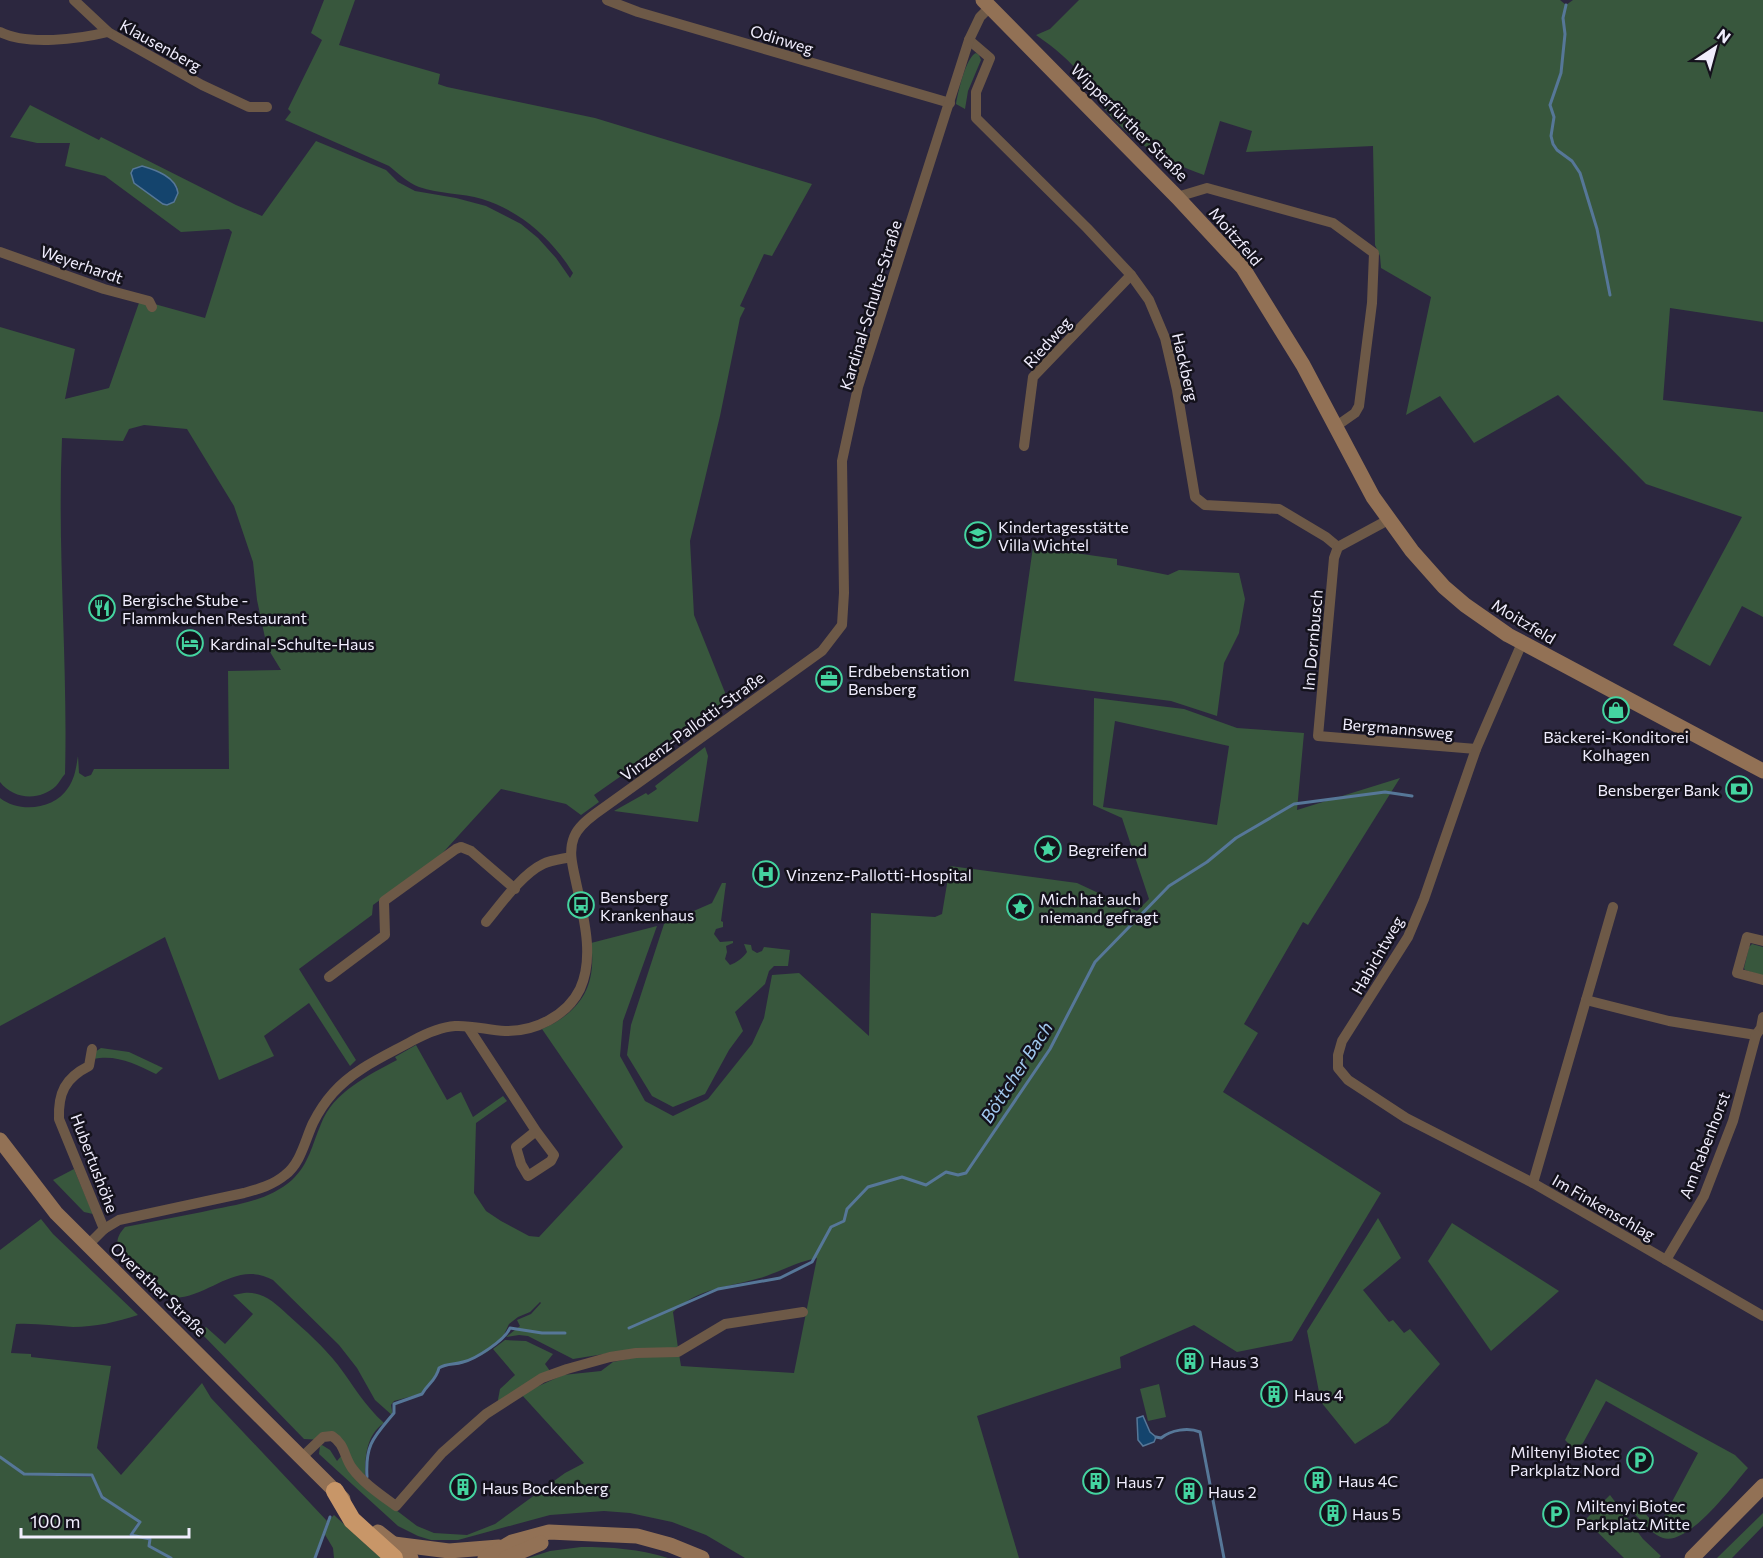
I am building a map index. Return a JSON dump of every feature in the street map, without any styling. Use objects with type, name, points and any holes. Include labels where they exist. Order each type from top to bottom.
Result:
[{"type":"highway","points":[[335,1491],[352,1520],[393,1551]]},
{"type":"main road","name":"Wipperfürther Straße","points":[[986,4],[1177,197]]},
{"type":"main road","name":"Moitzfeld","points":[[1177,197],[1243,268],[1304,365],[1373,497],[1425,569],[1492,625],[1522,644],[1761,766]]},
{"type":"main road","name":"Overather Straße","points":[[0,1140],[56,1213],[335,1491]]},
{"type":"main road","points":[[1692,1558],[1763,1486]]},
{"type":"main road","points":[[504,1553],[512,1542],[549,1532],[621,1534],[654,1540],[702,1558]]},
{"type":"main road","points":[[484,1558],[573,1533]]},
{"type":"main road","points":[[520,1558],[536,1545]]},
{"type":"main road","points":[[393,1551],[504,1553]]},
{"type":"main road","points":[[393,1551],[411,1558]]},
{"type":"street","points":[[74,0],[108,32]]},
{"type":"street","name":"Odinweg","points":[[607,0],[648,15],[950,103]]},
{"type":"street","name":"Kardinal-Schulte-Straße","points":[[842,625],[844,584],[842,461],[858,387],[969,40],[986,4]]},
{"type":"street","name":"Klausenberg","points":[[0,32],[22,38],[46,39],[91,36],[108,32],[211,89],[249,107],[267,107]]},
{"type":"street","name":"Hackberg","points":[[969,40],[990,58],[976,92],[976,118],[1087,228],[1131,275],[1149,300],[1166,338],[1195,497],[1204,505],[1279,509],[1326,537],[1338,547]]},
{"type":"street","name":"Wipperfürther Straße","points":[[1177,197],[1207,188],[1333,223],[1374,253],[1372,303],[1359,406],[1355,413],[1335,426]]},
{"type":"street","name":"Weyerhardt","points":[[0,252],[104,289],[149,301],[152,307]]},
{"type":"street","name":"Riedweg","points":[[1024,446],[1033,377],[1131,275]]},
{"type":"street","points":[[1338,547],[1388,520]]},
{"type":"street","name":"Im Dornbusch","points":[[1318,736],[1334,558],[1338,547]]},
{"type":"street","name":"Vinzenz-Pallotti-Straße","points":[[571,856],[575,835],[587,820],[822,651],[842,625]]},
{"type":"street","name":"Habichtweg","points":[[1522,644],[1476,749],[1424,899],[1408,937],[1342,1041],[1338,1055],[1338,1068],[1348,1080],[1406,1118],[1533,1183]]},
{"type":"street","name":"Bergmannsweg","points":[[1318,736],[1476,749]]},
{"type":"street","points":[[329,977],[385,935],[384,901],[456,849],[461,847],[471,851],[514,889]]},
{"type":"street","points":[[88,1245],[104,1229],[119,1220],[219,1200],[264,1188],[287,1174],[301,1153],[322,1107],[334,1092],[352,1074],[421,1036],[455,1026],[506,1031],[537,1026],[563,1011],[578,993],[588,959],[581,905],[571,856],[545,863],[529,874],[486,922]]},
{"type":"street","name":"Im Finkenschlag","points":[[1613,907],[1533,1183],[1763,1316]]},
{"type":"street","points":[[1763,941],[1747,937],[1737,974],[1763,980]]},
{"type":"street","points":[[1586,1000],[1669,1021],[1758,1032]]},
{"type":"street","name":"Am Rabenhorst","points":[[1666,1260],[1704,1196],[1733,1121],[1763,1017]]},
{"type":"street","points":[[468,1027],[536,1131]]},
{"type":"street","name":"Hubertushöhe","points":[[92,1049],[89,1066],[78,1071],[62,1092],[59,1119],[104,1229]]},
{"type":"street","points":[[302,1457],[323,1437],[332,1436],[340,1443],[351,1467],[359,1476],[396,1506],[442,1453],[486,1414],[542,1378],[567,1368],[610,1357],[636,1353],[678,1352],[725,1324],[803,1312]]},
{"type":"green space","points":[[324,0],[355,0],[339,45],[440,74],[438,84],[447,87],[595,118],[812,184],[772,256],[764,254],[740,306],[745,308],[740,318],[720,416],[690,541],[694,615],[730,705],[727,708],[724,704],[594,795],[599,802],[581,815],[566,804],[501,789],[438,858],[373,905],[372,915],[299,969],[356,1060],[350,1066],[309,1003],[264,1036],[274,1056],[219,1080],[165,937],[0,1026],[0,798],[8,803],[26,807],[36,807],[54,801],[70,784],[78,756],[79,773],[85,777],[91,775],[94,769],[229,769],[228,671],[281,670],[267,647],[257,600],[253,562],[234,506],[187,429],[144,425],[129,429],[123,441],[62,438],[65,774],[50,791],[35,796],[12,792],[0,782],[0,327],[75,349],[65,399],[109,388],[140,300],[205,318],[232,232],[229,229],[181,232],[105,176],[65,166],[70,143],[37,143],[10,137],[30,105],[262,216],[316,141],[386,170],[398,182],[415,191],[486,206],[521,224],[538,238],[570,278],[573,273],[555,249],[534,228],[510,211],[482,199],[419,187],[389,166],[285,120],[291,112],[288,109],[322,40],[311,33]],"holes":[[[171,180],[178,188],[163,204],[134,183]]]},
{"type":"green space","points":[[1079,0],[1560,0],[1566,5],[1573,0],[1763,0],[1763,322],[1670,308],[1663,400],[1763,412],[1763,617],[1742,606],[1710,666],[1673,645],[1742,517],[1646,484],[1558,395],[1474,443],[1440,396],[1406,415],[1431,297],[1381,268],[1380,256],[1375,245],[1373,146],[1246,152],[1252,131],[1220,121],[1204,175],[1174,163],[1160,156],[1124,130],[1102,106],[1073,66],[1036,35],[1050,29]]},
{"type":"green space","points":[[976,53],[981,60],[968,91],[965,109],[956,104],[966,68]]},
{"type":"green space","points":[[1033,547],[1117,559],[1117,565],[1168,575],[1179,570],[1239,573],[1245,599],[1239,633],[1224,663],[1217,716],[1171,701],[1014,681]]},
{"type":"green space","points":[[1094,698],[1184,709],[1237,728],[1304,733],[1297,810],[1400,778],[1308,925],[1303,922],[1244,1024],[1258,1033],[1223,1092],[1381,1193],[1292,1341],[1237,1352],[1194,1325],[1120,1357],[1121,1368],[977,1416],[1019,1558],[745,1558],[706,1535],[672,1522],[630,1513],[604,1511],[550,1515],[458,1540],[431,1540],[398,1526],[319,1454],[322,1445],[330,1450],[337,1461],[342,1455],[371,1491],[417,1526],[434,1533],[467,1535],[495,1524],[565,1473],[584,1463],[521,1394],[563,1375],[601,1371],[613,1362],[642,1356],[679,1354],[681,1366],[794,1373],[817,1258],[760,1278],[703,1293],[683,1304],[673,1312],[678,1348],[629,1350],[573,1359],[528,1336],[506,1337],[520,1326],[517,1320],[531,1314],[540,1302],[530,1312],[509,1324],[501,1341],[487,1352],[465,1363],[440,1366],[433,1381],[420,1394],[394,1401],[391,1405],[393,1416],[375,1400],[357,1368],[339,1345],[273,1280],[247,1274],[223,1281],[200,1292],[174,1298],[118,1248],[117,1242],[125,1227],[238,1205],[261,1198],[282,1187],[298,1174],[310,1154],[321,1124],[334,1103],[353,1086],[397,1060],[395,1057],[416,1045],[447,1100],[461,1092],[473,1117],[503,1096],[507,1101],[476,1123],[474,1193],[486,1211],[529,1236],[539,1237],[623,1147],[542,1029],[567,1014],[583,996],[591,972],[591,943],[657,926],[623,1021],[620,1056],[645,1101],[673,1116],[708,1099],[752,1044],[764,1018],[772,975],[799,973],[869,1036],[871,913],[935,917],[942,914],[950,866],[1077,883],[1137,911],[1149,899],[1122,818],[1093,805]],"holes":[[[1115,721],[1229,746],[1217,825],[1103,807]]]},
{"type":"green space","points":[[705,747],[708,756],[698,822],[614,811],[657,789],[655,786]]},
{"type":"green space","points":[[722,883],[726,883],[721,921],[723,927],[716,929],[714,934],[720,942],[733,941],[726,946],[725,959],[730,965],[739,960],[747,952],[744,944],[751,945],[752,950],[757,953],[764,947],[790,950],[788,966],[774,966],[769,971],[765,984],[735,1012],[743,1031],[729,1050],[705,1094],[673,1107],[652,1096],[627,1055],[631,1025],[664,924],[712,903]]},
{"type":"green space","points":[[1752,944],[1763,947],[1763,976],[1744,968],[1749,947]]},
{"type":"green space","points":[[101,1048],[129,1052],[163,1068],[156,1074],[118,1059],[93,1059],[95,1052]]},
{"type":"green space","points":[[74,1169],[93,1214],[84,1212],[53,1180]]},
{"type":"green space","points":[[1378,1218],[1401,1258],[1363,1290],[1389,1322],[1393,1320],[1404,1333],[1410,1329],[1440,1364],[1388,1423],[1355,1444],[1321,1402],[1307,1331]]},
{"type":"green space","points":[[41,1219],[53,1234],[138,1315],[106,1324],[81,1327],[16,1324],[11,1353],[111,1366],[97,1448],[121,1475],[202,1383],[211,1398],[327,1521],[314,1558],[172,1558],[150,1545],[151,1538],[131,1534],[140,1522],[103,1496],[93,1475],[23,1473],[0,1456],[0,1250]]},
{"type":"green space","points":[[1452,1223],[1559,1291],[1491,1351],[1428,1261]]},
{"type":"green space","points":[[257,1294],[268,1299],[308,1333],[338,1365],[365,1402],[384,1423],[370,1440],[366,1454],[365,1477],[357,1470],[343,1441],[304,1439],[200,1332],[206,1327],[225,1344],[253,1314],[233,1295]]},
{"type":"green space","points":[[505,1340],[526,1341],[553,1354],[545,1364],[550,1371],[497,1405],[500,1389],[515,1375],[493,1349]]},
{"type":"green space","points":[[1596,1379],[1735,1455],[1748,1468],[1710,1512],[1685,1533],[1674,1538],[1658,1536],[1628,1507],[1630,1502],[1633,1504],[1635,1502],[1658,1528],[1698,1453],[1606,1401],[1583,1443],[1575,1450],[1565,1440]]},
{"type":"green space","points":[[1159,1384],[1166,1417],[1148,1421],[1140,1389]]},
{"type":"green space","points":[[0,1458],[23,1475],[92,1477],[102,1498],[138,1522],[129,1536],[148,1539],[148,1546],[169,1558],[0,1558]]},
{"type":"green space","points":[[1610,1495],[1643,1539],[1661,1556],[1659,1558],[1624,1558],[1585,1520]]},
{"type":"green space","points":[[1763,1513],[1763,1526],[1732,1558],[1717,1558]]},
{"type":"green space","points":[[334,1515],[382,1558],[334,1558],[333,1548],[324,1533]]},
{"type":"green space","points":[[581,1547],[625,1549],[668,1558],[528,1558],[550,1551]]},
{"type":"water","points":[[142,166],[159,172],[174,183],[178,193],[174,202],[163,204],[134,183],[131,173],[133,169]]},
{"type":"water","points":[[1143,1416],[1150,1432],[1156,1437],[1154,1442],[1143,1446],[1138,1440],[1137,1418]]},
{"type":"waterway","points":[[1566,5],[1563,18],[1565,34],[1561,73],[1550,105],[1554,117],[1551,136],[1557,150],[1572,161],[1580,173],[1597,229],[1610,295]]},
{"type":"waterway","name":"Böttcher Bach","points":[[629,1328],[718,1289],[780,1278],[812,1262],[831,1227],[844,1221],[847,1209],[868,1187],[902,1177],[926,1185],[946,1172],[958,1175],[966,1173],[1050,1049],[1095,962],[1169,886],[1207,862],[1236,838],[1294,804],[1385,792],[1412,796]]},
{"type":"waterway","name":"Böttcher Bach","points":[[367,1477],[369,1449],[376,1435],[394,1413],[394,1404],[422,1394],[436,1376],[439,1368],[469,1360],[482,1353],[502,1338],[510,1328],[542,1333],[565,1333]]},
{"type":"waterway","points":[[1156,1437],[1161,1438],[1180,1430],[1200,1432],[1224,1558]]},
{"type":"waterway","name":"Böttcher Bach","points":[[0,1457],[24,1474],[92,1475],[102,1497],[140,1522],[131,1535],[150,1539],[149,1546],[171,1558]]},
{"type":"waterway","name":"Böttcher Bach","points":[[315,1558],[330,1517]]},
{"type":"place","name":"Kindertagesstätte Villa Wichtel","points":[[978,535]]},
{"type":"place","name":"Bergische Stube - Flammkuchen Restaurant","points":[[102,608]]},
{"type":"place","name":"Kardinal-Schulte-Haus","points":[[190,643]]},
{"type":"place","name":"Erdbebenstation Bensberg","points":[[829,679]]},
{"type":"place","name":"Bäckerei-Konditorei Kolhagen","points":[[1616,710]]},
{"type":"place","name":"Bensberger Bank","points":[[1739,789]]},
{"type":"place","name":"Begreifend","points":[[1048,849]]},
{"type":"place","name":"Vinzenz-Pallotti-Hospital","points":[[766,874]]},
{"type":"place","name":"Bensberg Krankenhaus","points":[[581,905]]},
{"type":"place","name":"Mich hat auch niemand gefragt","points":[[1020,907]]},
{"type":"place","name":"Haus 3","points":[[1190,1361]]},
{"type":"place","name":"Haus 4","points":[[1274,1394]]},
{"type":"place","name":"Miltenyi Biotec Parkplatz Nord","points":[[1640,1460]]},
{"type":"place","name":"Haus 4C","points":[[1318,1480]]},
{"type":"place","name":"Haus 7","points":[[1096,1481]]},
{"type":"place","name":"Haus Bockenberg","points":[[463,1487]]},
{"type":"place","name":"Haus 2","points":[[1189,1491]]},
{"type":"place","name":"Haus 5","points":[[1333,1513]]},
{"type":"place","name":"Miltenyi Biotec Parkplatz Mitte","points":[[1556,1514]]}]
